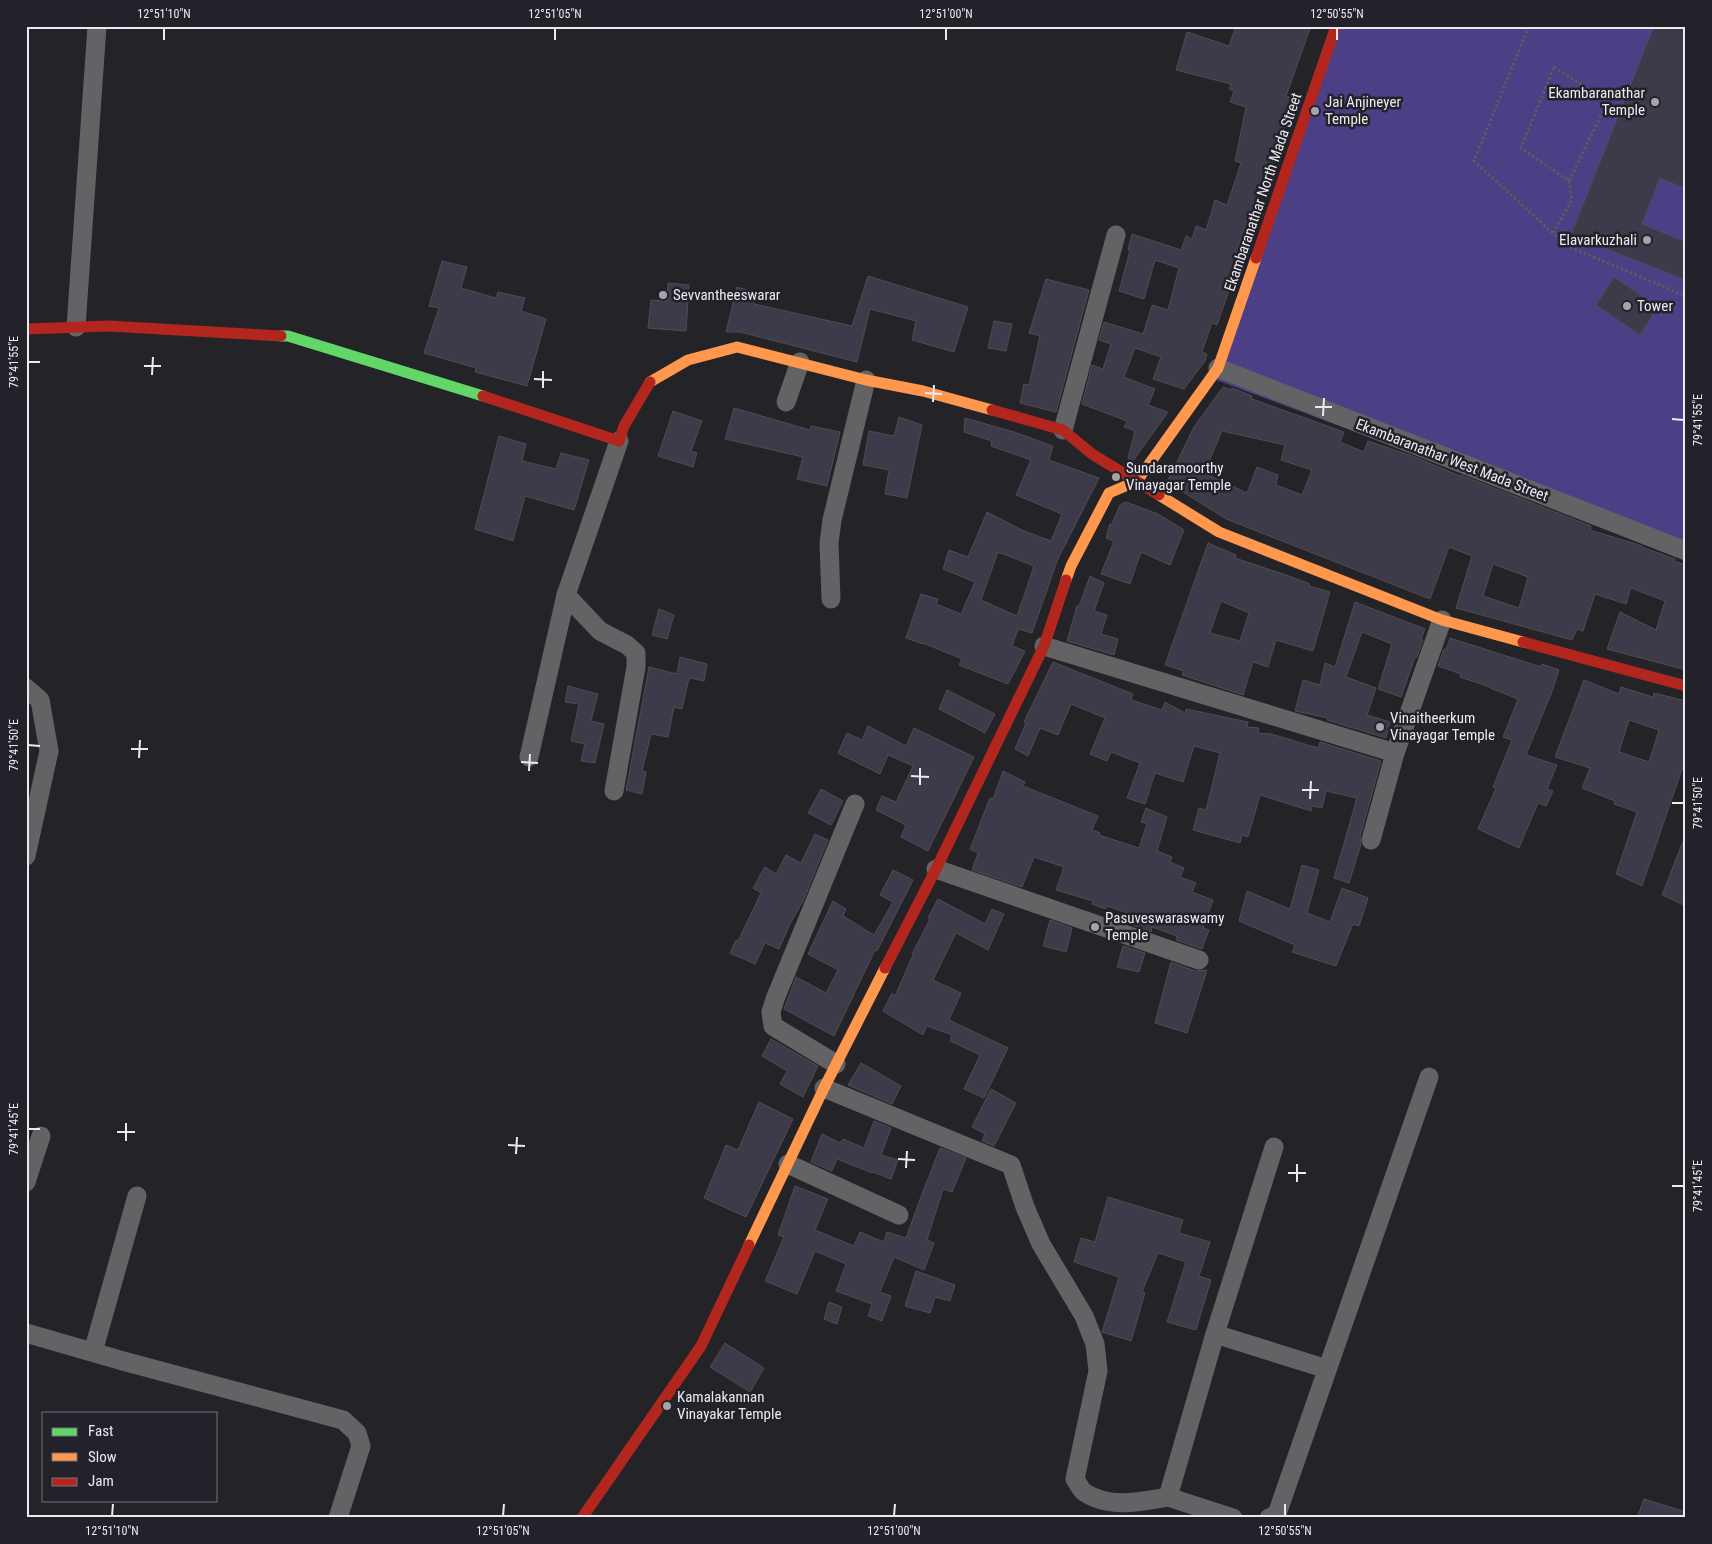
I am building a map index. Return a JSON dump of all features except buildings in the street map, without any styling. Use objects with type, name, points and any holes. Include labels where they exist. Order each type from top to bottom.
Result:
[{"type":"street","points":[[76,327],[97,26]]},
{"type":"street","name":"Ekambaranathar North Mada Street","points":[[1137,481],[1218,368],[1336,26]]},
{"type":"street","points":[[1064,430],[1116,235]]},
{"type":"street","points":[[26,329],[109,326],[288,336],[458,388],[619,441]]},
{"type":"street","points":[[529,757],[566,595],[624,426],[649,383],[688,360],[737,347],[866,380],[923,391],[1064,430],[1092,454],[1220,532],[1442,620],[1686,686]]},
{"type":"street","points":[[786,402],[800,362]]},
{"type":"street","name":"Ekambaranathar West Mada Street","points":[[1218,368],[1686,551]]},
{"type":"street","points":[[831,599],[829,544],[832,520],[866,380]]},
{"type":"street","points":[[582,1518],[701,1346],[824,1088],[936,869],[1044,646],[1071,566],[1109,493],[1137,481]]},
{"type":"street","points":[[566,595],[600,631],[627,645],[636,653],[636,666],[614,791]]},
{"type":"street","points":[[1371,840],[1395,753],[1442,620]]},
{"type":"street","points":[[1044,646],[1395,753]]},
{"type":"street","points":[[26,688],[40,700],[49,751],[26,856]]},
{"type":"street","points":[[836,1064],[773,1026],[771,1012],[775,998],[855,804]]},
{"type":"street","points":[[936,869],[1200,960]]},
{"type":"street","points":[[1269,1518],[1277,1514],[1429,1077]]},
{"type":"street","points":[[824,1088],[1011,1165],[1025,1208],[1041,1244],[1084,1316],[1095,1344],[1098,1371],[1075,1479],[1082,1491],[1100,1499],[1127,1503],[1168,1497],[1233,1518]]},
{"type":"street","points":[[26,1182],[41,1136]]},
{"type":"street","points":[[1168,1497],[1215,1334],[1274,1147]]},
{"type":"street","points":[[788,1164],[899,1216]]},
{"type":"street","points":[[92,1352],[137,1196]]},
{"type":"street","points":[[26,1333],[343,1420],[357,1434],[361,1446],[338,1518]]},
{"type":"street","points":[[1215,1334],[1327,1369]]},
{"type":"path","points":[[1529,26],[1474,161],[1567,246],[1686,296]]},
{"type":"path","points":[[1553,233],[1572,200],[1569,181],[1608,101],[1554,66],[1521,148],[1569,181]]},
{"type":"shaded area","points":[[1341,26],[1686,26],[1686,555],[1211,378]]},
{"type":"traffic: fast","points":[[281,336],[288,336],[483,396]]},
{"type":"traffic: slow","points":[[1066,580],[1071,566],[1109,493],[1137,481],[1218,368],[1256,258]]},
{"type":"traffic: slow","points":[[650,382],[688,360],[737,347],[866,380],[923,391],[992,410]]},
{"type":"traffic: slow","points":[[1159,495],[1219,532],[1442,620],[1523,642]]},
{"type":"traffic: slow","points":[[749,1245],[824,1088],[885,968]]},
{"type":"traffic: jam","points":[[1256,258],[1336,26]]},
{"type":"traffic: jam","points":[[26,329],[109,326],[281,336]]},
{"type":"traffic: jam","points":[[483,396],[619,441],[624,426],[650,382]]},
{"type":"traffic: jam","points":[[992,410],[1063,430],[1092,454],[1159,495]]},
{"type":"traffic: jam","points":[[885,968],[936,869],[1044,646],[1066,580]]},
{"type":"traffic: jam","points":[[1523,642],[1686,686]]},
{"type":"traffic: jam","points":[[582,1518],[701,1346],[749,1245]]},
{"type":"place","name":"Ekambaranathar Temple","points":[[1655,102]]},
{"type":"place","name":"Jai Anjineyer Temple","points":[[1315,111]]},
{"type":"place","name":"Elavarkuzhali","points":[[1647,240]]},
{"type":"place","name":"Sevvantheeswarar","points":[[663,295]]},
{"type":"place","name":"Tower","points":[[1627,306]]},
{"type":"place","name":"Sundaramoorthy Vinayagar Temple","points":[[1116,477]]},
{"type":"place","name":"Vinaitheerkum Vinayagar Temple","points":[[1380,727]]},
{"type":"place","name":"Pasuveswaraswamy Temple","points":[[1095,927]]},
{"type":"place","name":"Kamalakannan Vinayakar Temple","points":[[667,1406]]}]
